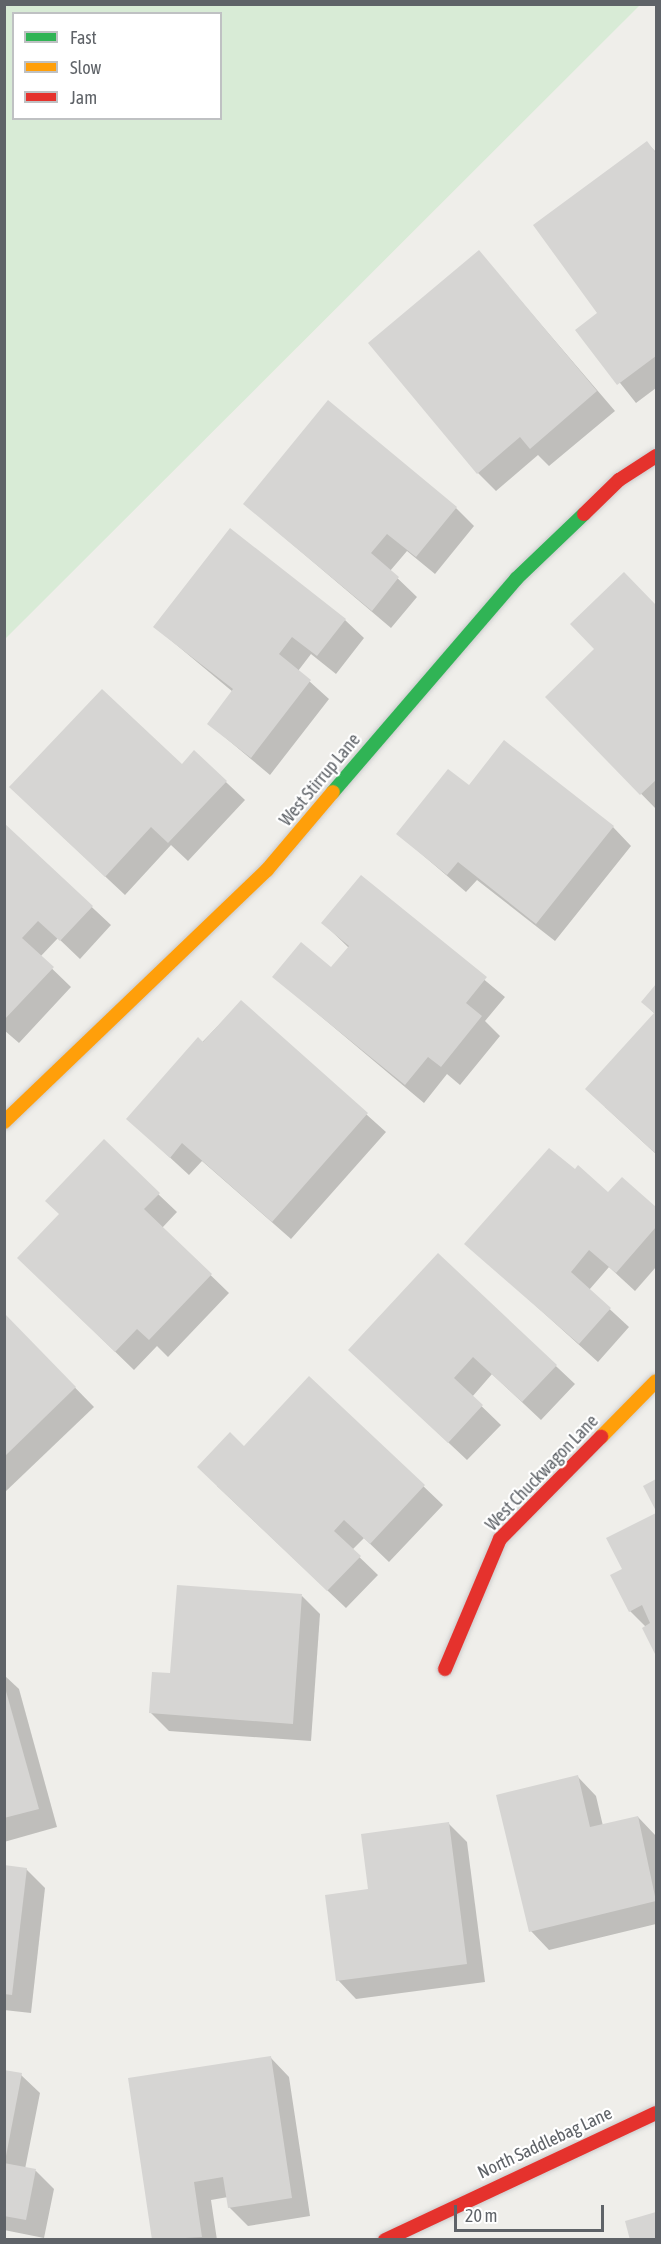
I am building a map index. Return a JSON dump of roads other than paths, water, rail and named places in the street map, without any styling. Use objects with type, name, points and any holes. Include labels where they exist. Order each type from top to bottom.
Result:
[{"type":"street","name":"West Stirrup Lane","points":[[4,1122],[267,870],[516,579],[619,480],[657,456]]},
{"type":"street","name":"West Chuckwagon Lane","points":[[446,1669],[500,1539],[657,1381]]},
{"type":"street","name":"North Saddlebag Lane","points":[[385,2240],[657,2113]]}]
